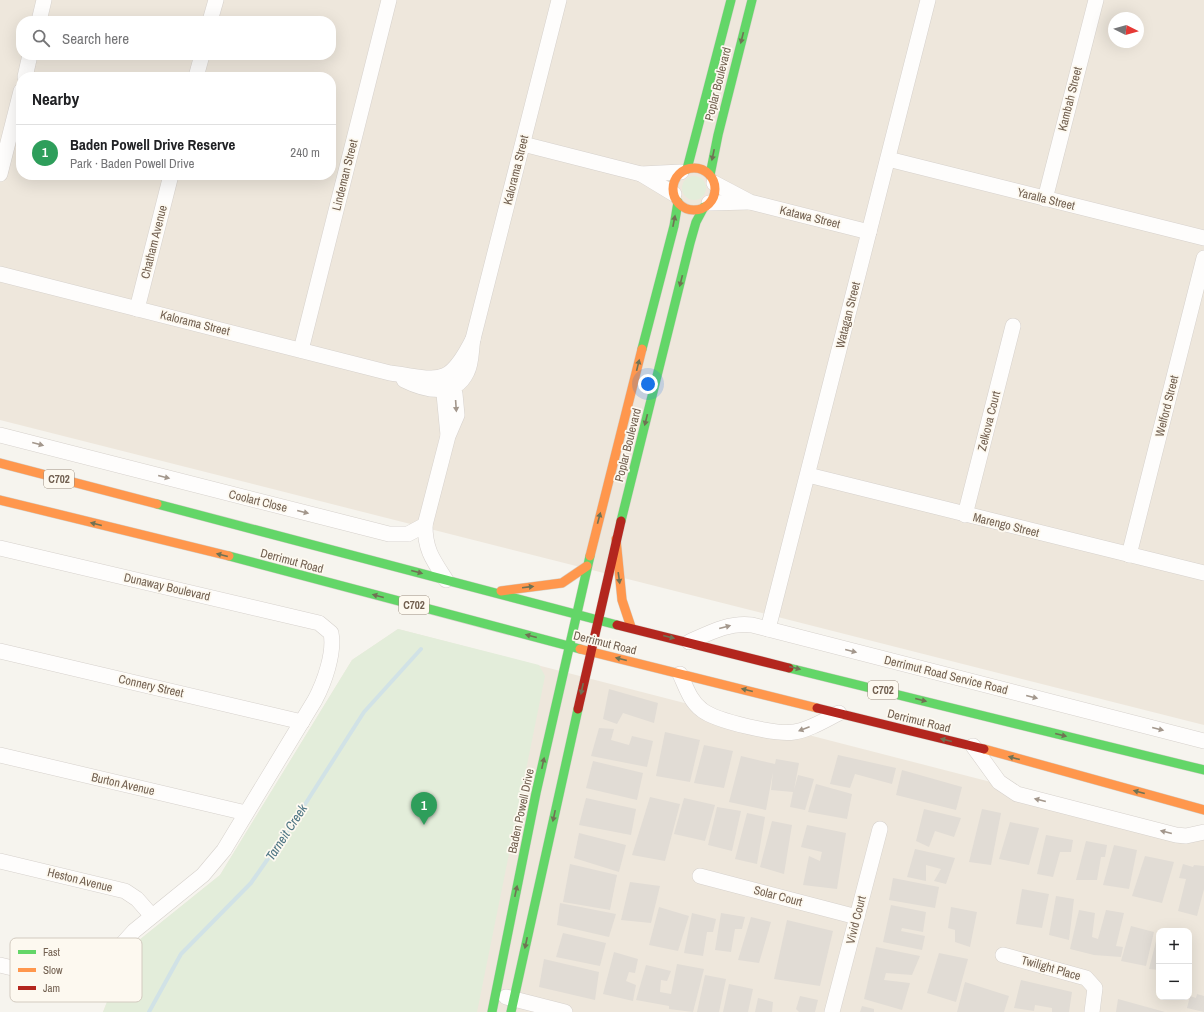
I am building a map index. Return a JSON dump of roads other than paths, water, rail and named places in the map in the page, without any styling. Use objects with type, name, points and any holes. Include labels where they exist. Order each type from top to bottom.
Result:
[{"type":"main road","name":"Poplar Boulevard","points":[[684,170],[730,0]]},
{"type":"main road","name":"Poplar Boulevard","points":[[712,179],[718,135],[752,0]]},
{"type":"main road","points":[[699,168],[712,179],[714,194],[706,205],[690,209],[676,198],[674,182],[684,170],[699,168]]},
{"type":"main road","name":"Poplar Boulevard","points":[[576,615],[587,566],[674,226],[676,198]]},
{"type":"main road","name":"Poplar Boulevard","points":[[598,620],[616,539],[690,243],[696,222],[706,205]]},
{"type":"main road","name":"Derrimut Road","points":[[0,463],[576,615],[631,627],[1204,770]]},
{"type":"main road","name":"Derrimut Road","points":[[0,500],[260,564],[568,646],[973,746],[1204,810]]},
{"type":"main road","points":[[616,539],[622,600],[631,627]]},
{"type":"main road","points":[[490,592],[562,583],[587,566]]},
{"type":"main road","name":"Baden Powell Drive","points":[[492,1012],[568,646],[576,615]]},
{"type":"main road","points":[[512,1005],[598,620]]},
{"type":"street","points":[[40,16],[44,0]]},
{"type":"street","points":[[211,16],[216,0]]},
{"type":"street","name":"Lindeman Street","points":[[301,350],[390,0]]},
{"type":"street","name":"Kalorama Street","points":[[0,274],[390,372],[436,378],[447,384],[473,339],[559,0]]},
{"type":"street","name":"Watagan Street","points":[[768,629],[928,0]]},
{"type":"street","name":"Kambah Street","points":[[1045,199],[1096,0]]},
{"type":"street","points":[[25,72],[29,60]]},
{"type":"street","points":[[197,72],[201,60]]},
{"type":"street","points":[[0,174],[16,111]]},
{"type":"street","points":[[523,144],[641,174],[684,170]]},
{"type":"street","name":"Yaralla Street","points":[[888,159],[1204,238]]},
{"type":"street","points":[[641,174],[676,198]]},
{"type":"street","name":"Katawa Street","points":[[712,179],[750,202],[869,232]]},
{"type":"street","name":"Chatham Avenue","points":[[138,309],[170,180]]},
{"type":"street","name":"Katawa Street","points":[[706,205],[750,202]]},
{"type":"street","name":"Welford Street","points":[[1129,555],[1204,258]]},
{"type":"street","name":"Zelkova Court","points":[[965,515],[1013,326]]},
{"type":"street","points":[[446,580],[428,553],[425,540],[425,525],[448,436],[447,384]]},
{"type":"street","name":"Coolart Close","points":[[0,434],[392,535],[408,534],[425,525]]},
{"type":"street","name":"Marengo Street","points":[[808,475],[1204,573]]},
{"type":"street","name":"Dunaway Boulevard","points":[[0,548],[324,626],[331,633],[332,648],[324,682],[302,722]]},
{"type":"street","name":"Derrimut Road Service Road","points":[[689,642],[720,628],[744,624],[1204,741]]},
{"type":"street","name":"Connery Street","points":[[0,651],[302,722]]},
{"type":"street","points":[[680,674],[689,695],[697,705],[709,714],[731,721],[785,733],[802,730],[839,713]]},
{"type":"street","points":[[126,938],[211,868],[224,850],[302,722]]},
{"type":"street","points":[[973,746],[999,782],[1018,794],[1176,835],[1186,836],[1204,832]]},
{"type":"street","name":"Burton Avenue","points":[[0,755],[246,813]]},
{"type":"street","name":"Vivid Court","points":[[832,1012],[880,829]]},
{"type":"street","name":"Heston Avenue","points":[[0,861],[125,891],[137,899],[152,916]]},
{"type":"street","name":"Solar Court","points":[[700,876],[857,916]]},
{"type":"street","name":"Twilight Place","points":[[1003,955],[1086,978],[1095,988],[1092,1012]]},
{"type":"street","points":[[0,965],[10,967]]},
{"type":"street","points":[[495,994],[512,1005],[565,1012]]},
{"type":"waterway","name":"Tarneit Creek","points":[[149,1012],[181,954],[251,883],[295,820],[364,712],[421,649]]},
{"type":"place","name":"Baden Powell Drive Reserve","points":[[424,825]]}]
